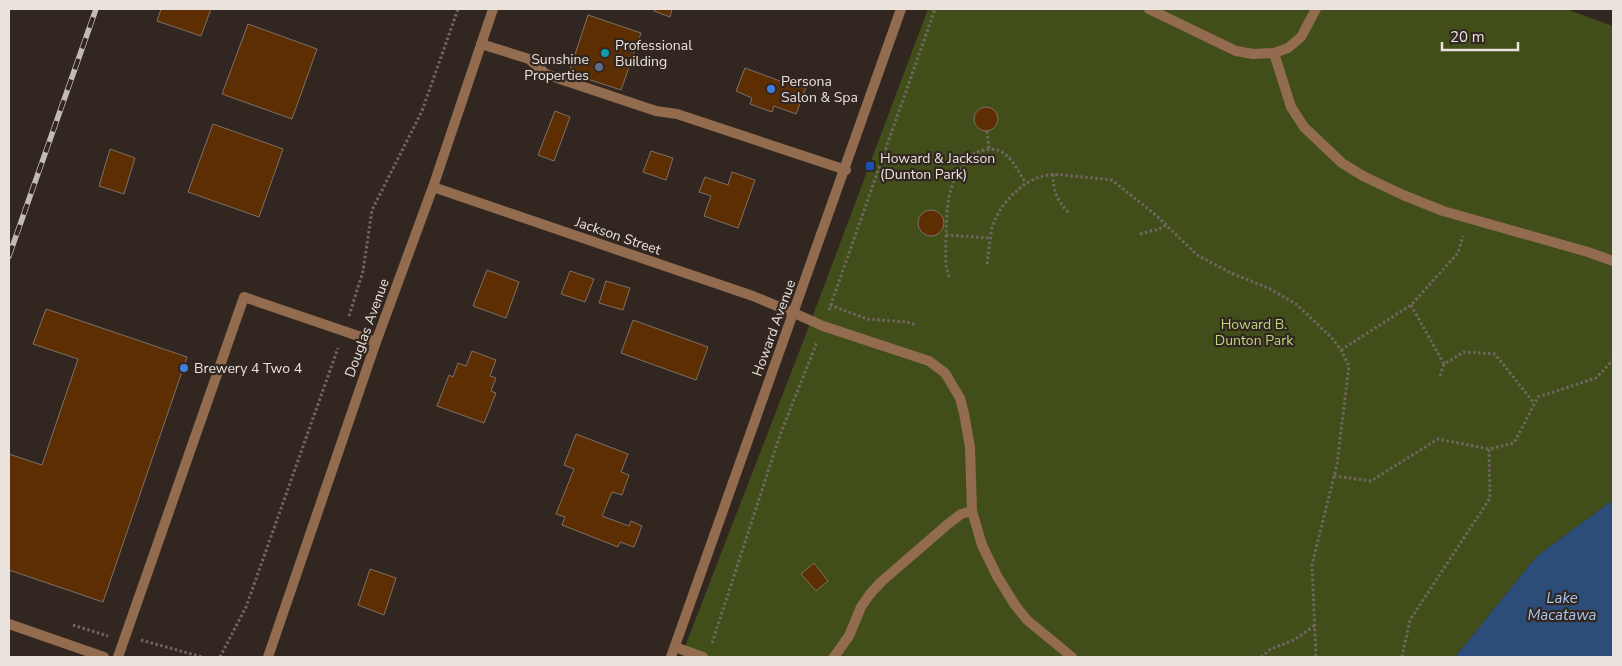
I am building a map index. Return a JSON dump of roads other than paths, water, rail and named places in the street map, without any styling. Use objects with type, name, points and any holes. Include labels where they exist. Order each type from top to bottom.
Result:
[{"type":"street","name":"Douglas Avenue","points":[[268,657],[376,342],[433,187],[493,9]]},
{"type":"street","name":"Howard Avenue","points":[[671,657],[846,170],[901,9]]},
{"type":"street","points":[[1149,9],[1236,51],[1253,54],[1274,53],[1288,48],[1301,37],[1316,9]]},
{"type":"street","points":[[481,44],[529,59],[546,74],[560,79],[656,111],[677,114],[846,170]]},
{"type":"street","points":[[1274,53],[1291,107],[1304,127],[1342,163],[1363,176],[1443,212],[1588,252],[1613,261]]},
{"type":"street","name":"Jackson Street","points":[[433,187],[754,296],[823,326],[927,360],[945,373],[960,398],[964,413],[970,447],[972,511],[982,545],[997,576],[1027,620],[1072,657]]},
{"type":"street","points":[[118,657],[244,297],[376,342]]},
{"type":"street","points":[[834,657],[848,636],[861,607],[881,582],[948,524],[961,514],[972,511]]},
{"type":"street","points":[[9,624],[104,657]]},
{"type":"street","points":[[675,647],[703,657]]},
{"type":"water","name":"Lake Macatawa","points":[[1613,500],[1613,657],[1455,657],[1537,556]]},
{"type":"railway","points":[[9,256],[96,9]]},
{"type":"place","name":"Professional Building","points":[[605,53]]},
{"type":"place","name":"Sunshine Properties","points":[[599,67]]},
{"type":"place","name":"Persona Salon & Spa","points":[[771,89]]},
{"type":"place","name":"Howard & Jackson (Dunton Park)","points":[[870,166]]},
{"type":"place","name":"Brewery 4 Two 4","points":[[184,368]]},
{"type":"park label","name":"Howard B. Dunton Park","points":[[1254,332]]}]
